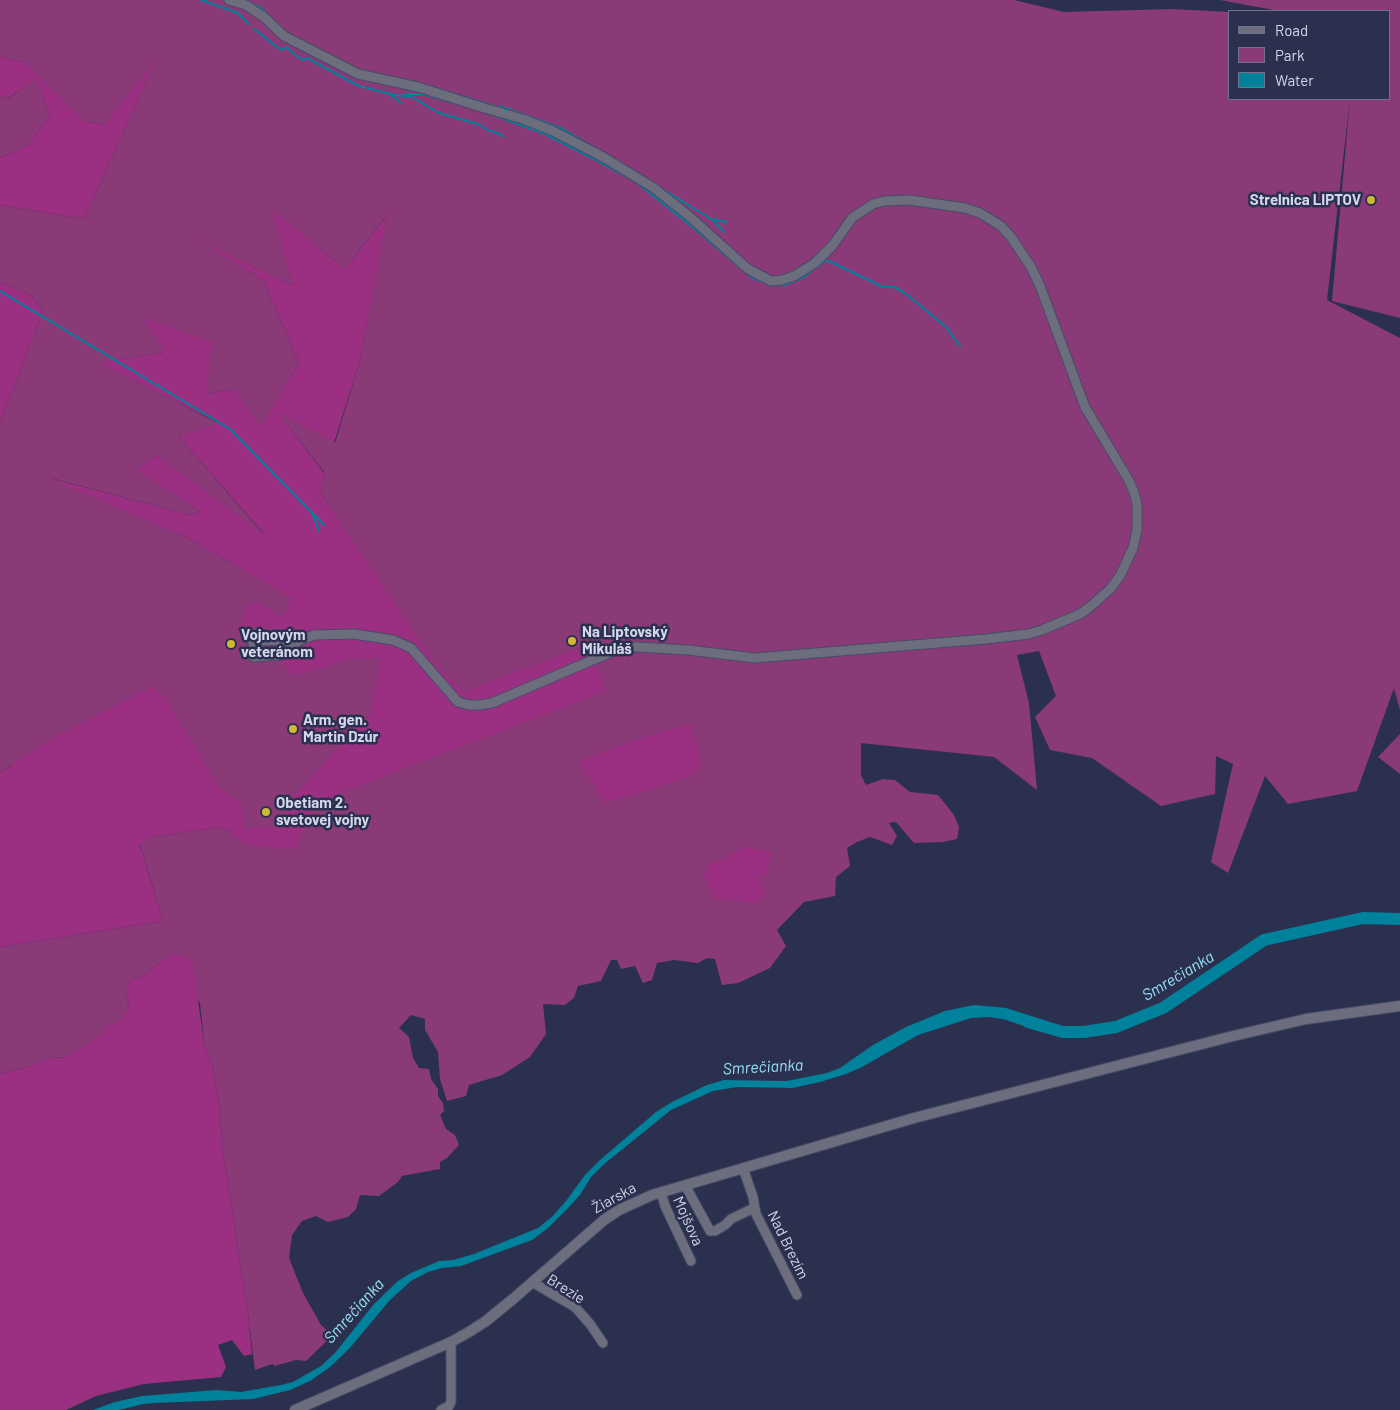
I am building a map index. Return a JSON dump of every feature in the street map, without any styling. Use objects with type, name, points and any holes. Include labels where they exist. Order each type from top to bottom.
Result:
[{"type":"street","points":[[229,0],[246,5],[264,17],[284,36],[358,74],[418,87],[523,119],[553,131],[654,188],[689,216],[748,269],[771,281],[794,276],[815,263],[833,245],[852,218],[861,210],[873,204],[897,199],[916,200],[965,208],[980,213],[1001,226],[1011,237],[1031,267],[1040,286],[1084,407],[1128,479],[1137,504],[1138,530],[1133,548],[1120,576],[1110,589],[1080,614],[1029,634],[986,640],[755,658],[688,650],[623,648],[492,703],[480,705],[458,702],[411,648],[393,640],[354,634],[314,635],[300,640],[280,655],[253,657],[253,641],[300,640]]},
{"type":"street","name":"Žiarska","points":[[296,1410],[451,1342],[486,1321],[604,1220],[633,1203],[661,1192],[873,1129],[1261,1029],[1306,1019],[1400,1006]]},
{"type":"street","name":"Nad Brezím","points":[[743,1168],[753,1197],[754,1208],[797,1295]]},
{"type":"street","name":"Nad Brezím","points":[[684,1185],[710,1232],[725,1225],[730,1219],[754,1208]]},
{"type":"street","name":"Mojšova","points":[[661,1192],[665,1206],[691,1261]]},
{"type":"street","name":"Brezie","points":[[532,1282],[575,1307],[603,1343]]},
{"type":"street","points":[[445,1408],[451,1402],[451,1342]]},
{"type":"green space","points":[[0,0],[1014,0],[1064,12],[1173,9],[1228,12],[1228,100],[1350,100],[1327,300],[1400,338],[1400,710],[1394,688],[1357,791],[1288,804],[1265,776],[1228,873],[1211,862],[1233,764],[1216,756],[1215,794],[1161,806],[1092,758],[1050,750],[1035,717],[1056,696],[1039,651],[1017,655],[1029,703],[1037,790],[994,757],[861,743],[861,775],[866,785],[883,779],[895,780],[910,792],[938,795],[954,815],[959,827],[957,839],[943,842],[914,843],[896,822],[889,823],[897,836],[892,845],[870,837],[847,848],[850,866],[836,877],[835,896],[804,902],[777,930],[786,946],[770,968],[738,983],[722,985],[715,959],[707,958],[698,963],[674,960],[657,963],[652,980],[643,983],[635,966],[621,969],[617,960],[611,960],[601,981],[578,986],[574,998],[565,1005],[543,1004],[546,1034],[530,1057],[502,1075],[469,1085],[466,1096],[447,1101],[440,1079],[438,1052],[425,1030],[425,1019],[411,1015],[399,1028],[409,1037],[413,1058],[419,1068],[429,1069],[431,1079],[438,1089],[438,1096],[443,1103],[444,1111],[440,1115],[446,1129],[455,1135],[459,1145],[447,1158],[440,1162],[440,1169],[402,1176],[398,1182],[379,1196],[360,1195],[356,1209],[348,1217],[328,1222],[316,1216],[302,1221],[292,1235],[289,1258],[303,1293],[321,1325],[333,1335],[306,1361],[296,1360],[274,1366],[273,1364],[255,1370],[223,1151],[219,1104],[213,1067],[204,1043],[200,1003],[171,954],[144,975],[130,981],[126,995],[129,1008],[117,1023],[104,1034],[66,1057],[51,1058],[31,1066],[0,1074],[0,947],[163,921],[140,844],[152,837],[223,827],[233,835],[145,721],[10,766],[0,773],[0,424],[43,311],[31,295],[0,283],[0,205],[84,219],[155,62],[105,124],[86,122],[26,63],[0,56]],"holes":[[[273,210],[345,269],[386,216],[361,357],[335,443],[277,411],[324,472],[321,493],[421,643],[233,564],[188,538],[51,478],[191,515],[200,511],[137,470],[157,455],[267,538],[179,437],[220,424],[101,363],[164,352],[206,394],[234,389],[261,427],[299,363],[263,280],[198,241],[292,285]]]},
{"type":"green space","name":"Strelnica LIPTOV","points":[[1220,0],[1400,0],[1400,318],[1332,301],[1350,100],[1390,100],[1390,10],[1274,10]]},
{"type":"green space","points":[[36,78],[50,115],[28,145],[0,158],[0,96],[8,99]]},
{"type":"green space","points":[[1400,734],[1400,774],[1378,757]]},
{"type":"shaded area","points":[[0,56],[26,63],[86,122],[105,124],[156,60],[84,219],[0,205],[0,158],[28,145],[50,115],[36,79],[7,99],[0,96]]},
{"type":"shaded area","points":[[272,209],[345,269],[387,215],[361,357],[334,443],[278,412],[324,473],[321,493],[437,666],[463,692],[588,645],[606,691],[314,803],[296,849],[246,845],[223,827],[152,837],[140,845],[163,921],[0,947],[0,773],[56,736],[151,687],[163,695],[220,788],[242,804],[244,829],[288,826],[288,802],[371,713],[380,658],[348,659],[322,669],[292,675],[281,661],[305,649],[310,639],[291,630],[247,626],[247,629],[238,629],[247,607],[257,601],[282,619],[292,598],[188,538],[46,477],[191,515],[200,511],[136,470],[157,455],[265,535],[179,437],[219,423],[100,363],[164,352],[145,319],[212,342],[206,394],[234,389],[261,426],[299,363],[263,280],[191,237],[292,285]]},
{"type":"shaded area","points":[[0,283],[31,295],[43,311],[0,424]]},
{"type":"shaded area","points":[[690,724],[702,763],[690,777],[605,803],[578,761],[638,739]]},
{"type":"shaded area","points":[[744,847],[772,852],[766,877],[756,875],[767,895],[755,903],[731,899],[717,900],[704,879],[708,866]]},
{"type":"shaded area","points":[[171,954],[185,956],[193,963],[204,1043],[213,1067],[219,1104],[223,1151],[248,1314],[252,1354],[244,1356],[232,1340],[218,1345],[226,1367],[221,1377],[144,1384],[96,1396],[66,1410],[0,1410],[0,1074],[31,1066],[51,1058],[66,1057],[103,1034],[106,1026],[117,1023],[129,1008],[126,995],[130,981],[144,975]]},
{"type":"water","points":[[974,1005],[1006,1008],[1047,1021],[1042,1032],[1003,1019],[988,1017],[971,1018],[918,1035],[862,1067],[820,1082],[792,1088],[737,1087],[713,1091],[671,1110],[603,1165],[591,1177],[580,1195],[570,1206],[548,1228],[532,1240],[461,1266],[428,1272],[411,1281],[390,1300],[349,1349],[330,1367],[310,1381],[290,1390],[253,1399],[155,1403],[119,1410],[93,1410],[115,1402],[142,1396],[217,1390],[241,1392],[293,1382],[321,1366],[335,1353],[374,1304],[398,1281],[439,1261],[453,1260],[474,1254],[538,1228],[552,1217],[585,1175],[600,1160],[656,1112],[672,1102],[707,1085],[724,1080],[787,1081],[827,1073],[840,1068],[873,1045],[906,1027],[945,1011]]},
{"type":"waterway","points":[[201,0],[238,13],[249,24]]},
{"type":"waterway","points":[[251,4],[260,7],[266,13]]},
{"type":"waterway","points":[[254,29],[281,50],[286,47],[302,60],[307,58],[359,86],[412,97],[439,113],[478,124],[503,137]]},
{"type":"waterway","points":[[434,88],[491,105]]},
{"type":"waterway","points":[[390,94],[400,102]]},
{"type":"waterway","points":[[403,96],[407,94],[423,94],[454,103]]},
{"type":"waterway","points":[[494,106],[506,108],[563,129],[593,147]]},
{"type":"waterway","points":[[490,114],[543,133],[637,183],[739,267]]},
{"type":"waterway","points":[[659,187],[711,219],[727,222]]},
{"type":"waterway","points":[[712,219],[724,232]]},
{"type":"waterway","points":[[776,285],[785,285],[804,277],[825,261],[829,261],[881,286],[894,287],[905,293],[946,327],[960,346]]},
{"type":"waterway","points":[[745,272],[754,279],[764,282]]},
{"type":"waterway","points":[[0,291],[230,429],[324,525]]},
{"type":"waterway","points":[[313,515],[319,531]]},
{"type":"waterway","name":"Smrečianka","points":[[1028,1022],[1063,1032],[1084,1032],[1116,1027],[1163,1008],[1264,940],[1363,918],[1400,919]]},
{"type":"place","name":"Strelnica LIPTOV","points":[[1371,200]]},
{"type":"place","name":"Na Liptovský Mikuláš","points":[[572,641]]},
{"type":"place","name":"Vojnovým veteránom","points":[[231,644]]},
{"type":"place","name":"Arm. gen. Martin Dzúr","points":[[293,729]]},
{"type":"place","name":"Obetiam 2. svetovej vojny","points":[[266,812]]}]
